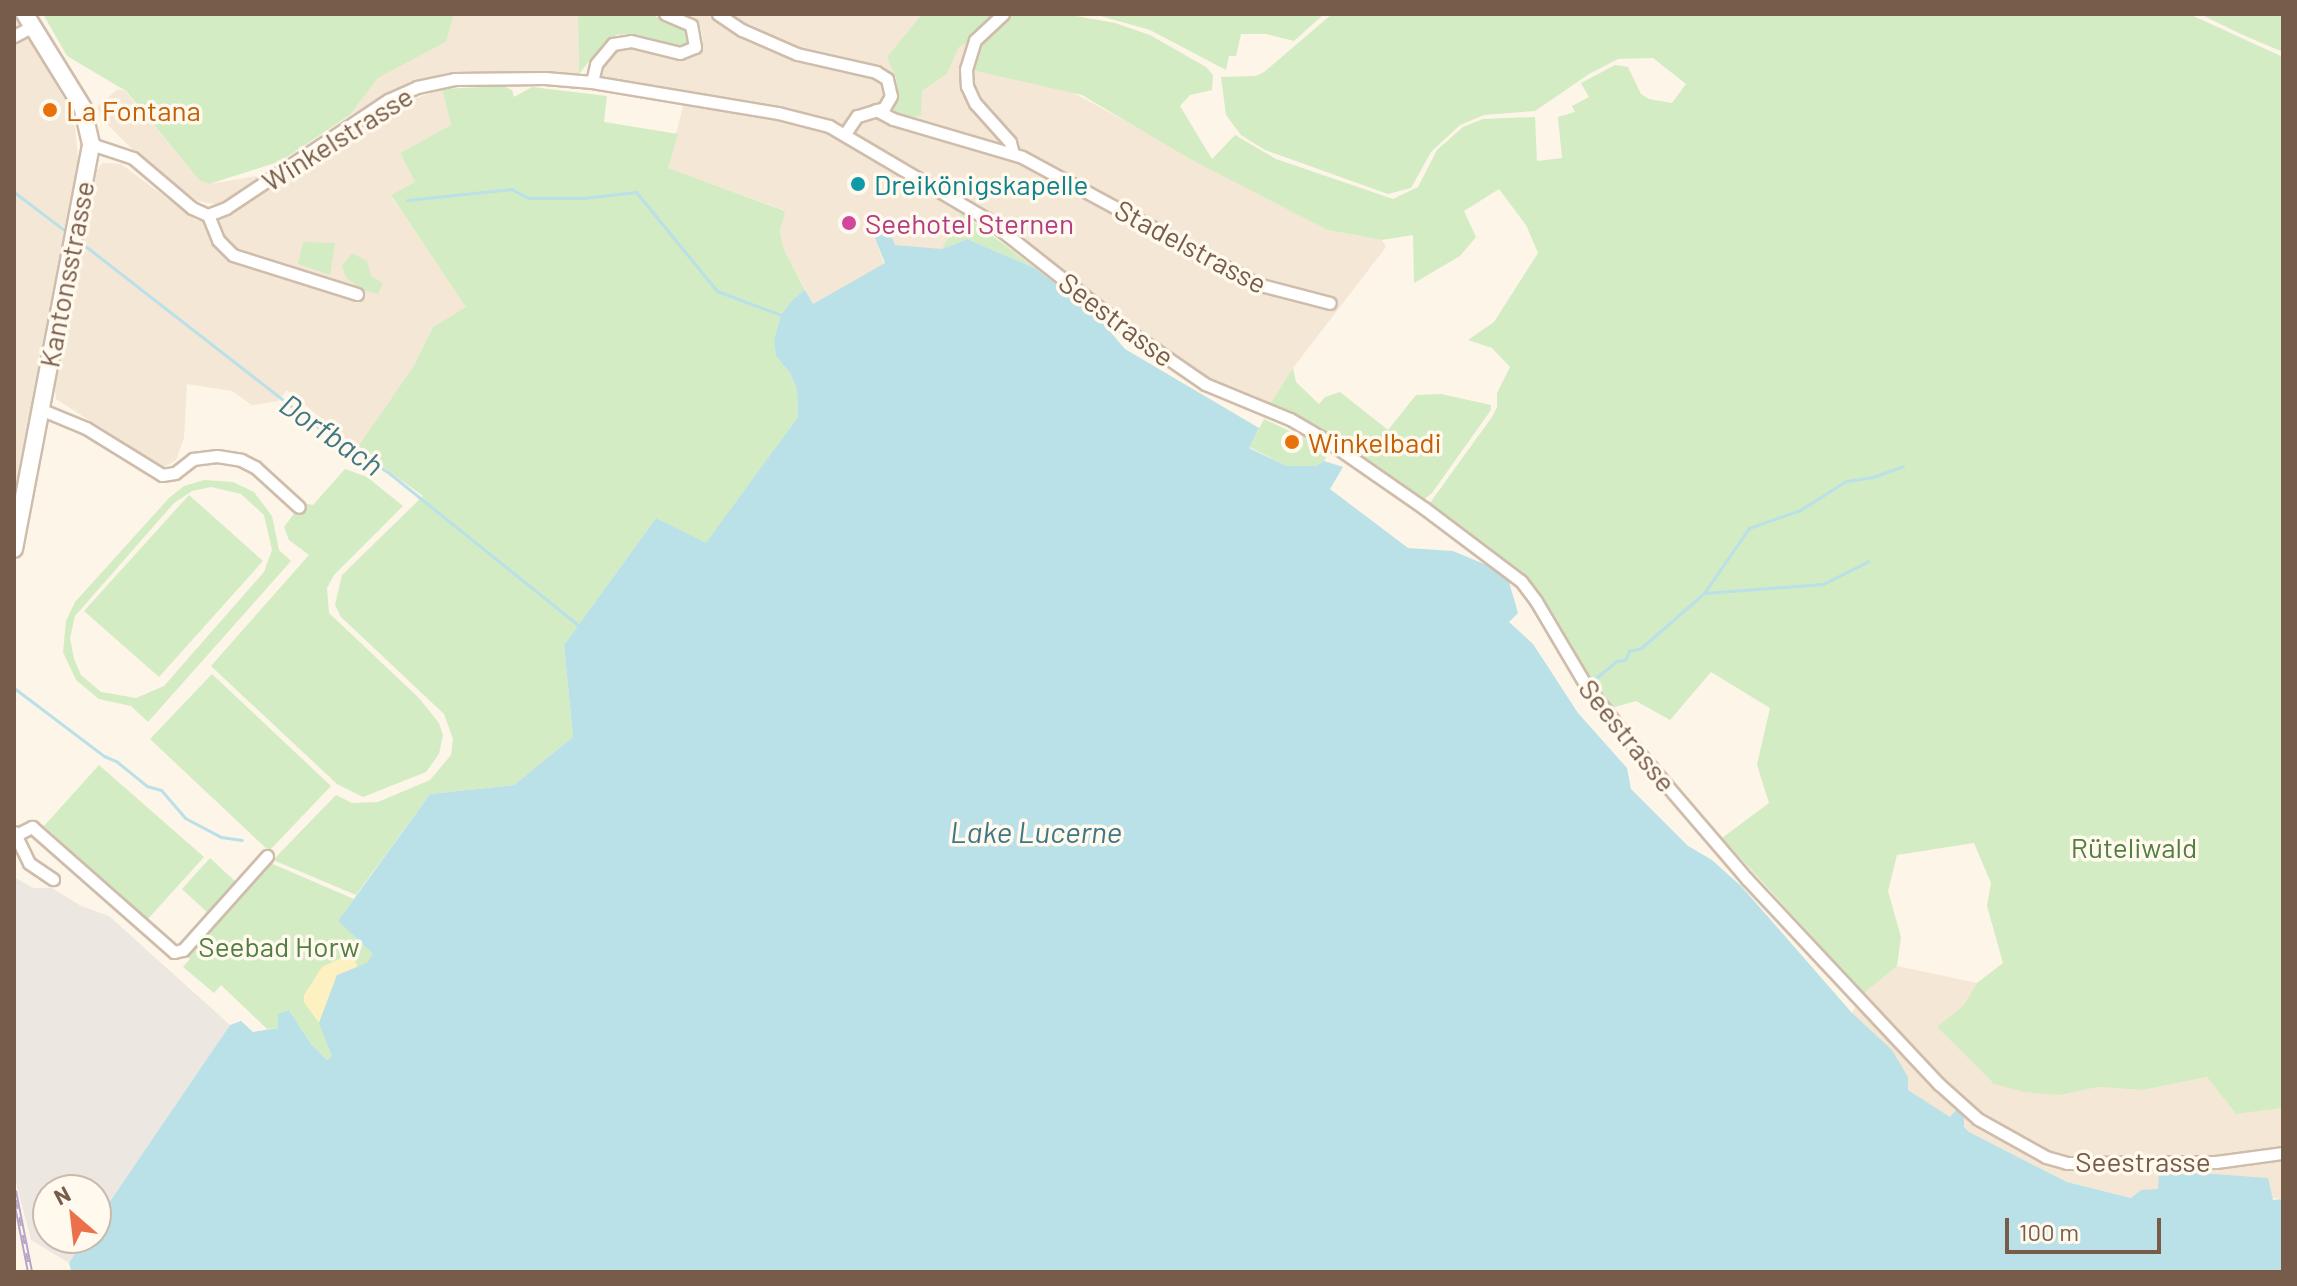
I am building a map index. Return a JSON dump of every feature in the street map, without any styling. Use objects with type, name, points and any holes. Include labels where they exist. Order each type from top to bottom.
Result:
[{"type":"main road","name":"Kantonsstrasse","points":[[14,549],[91,144],[83,108],[29,20]]},
{"type":"street","points":[[592,82],[596,64],[613,44],[631,41],[680,53],[695,47],[691,25],[665,14]]},
{"type":"street","points":[[718,14],[742,30],[797,54],[876,72],[891,87],[888,102],[857,116],[845,134]]},
{"type":"street","points":[[1003,14],[975,40],[966,69],[967,86],[975,103],[1010,142],[1013,154]]},
{"type":"street","points":[[14,36],[29,20]]},
{"type":"street","name":"Winkelstrasse","points":[[208,215],[226,208],[375,108],[417,87],[475,77],[592,82],[812,120],[845,134]]},
{"type":"street","name":"Stadelstrasse","points":[[876,110],[893,119],[1013,154],[1257,284],[1330,303]]},
{"type":"street","name":"Seestrasse","points":[[845,134],[987,219],[1134,335],[1193,376],[1225,395],[1290,419],[1326,440],[1521,581],[1585,684],[1639,753],[1747,879],[1939,1084],[1978,1119],[2046,1157],[2067,1163],[2216,1162],[2283,1153]]},
{"type":"street","points":[[91,144],[133,158],[192,208],[208,215],[218,240],[233,255],[357,294]]},
{"type":"street","points":[[40,409],[86,428],[162,475],[175,473],[193,459],[217,456],[241,460],[255,467],[299,507]]},
{"type":"street","points":[[53,879],[29,863],[15,833],[32,827],[174,952],[183,950],[267,856]]},
{"type":"shaded area","points":[[14,14],[67,104],[75,126],[78,160],[14,498]]},
{"type":"shaded area","points":[[454,14],[578,14],[579,74],[504,72],[427,79],[396,90],[350,115],[378,78],[446,42]]},
{"type":"shaded area","points":[[683,14],[922,14],[887,57],[922,91],[947,74],[959,47],[975,40],[1328,230],[1382,240],[1386,247],[1293,368],[1268,407],[1206,379],[966,203],[942,250],[895,245],[889,229],[874,236],[884,264],[813,304],[784,250],[780,231],[784,210],[667,168],[687,92],[605,79],[600,73],[600,67],[613,50],[629,45],[685,59],[698,53],[703,41],[700,26],[694,18]]},
{"type":"shaded area","points":[[118,89],[125,91],[199,180],[209,184],[257,176],[260,182],[220,205],[198,201],[146,163],[104,121],[97,107]]},
{"type":"shaded area","points":[[442,89],[451,125],[400,153],[415,182],[391,196],[467,307],[433,327],[413,367],[357,448],[287,390],[278,401],[252,405],[232,391],[187,384],[184,438],[176,460],[163,468],[56,399],[54,379],[97,170],[103,163],[121,164],[196,220],[210,223],[386,109]]},
{"type":"shaded area","points":[[14,877],[33,888],[52,888],[81,906],[109,916],[230,1025],[112,1198],[112,1174],[32,1174],[32,1241],[14,1175]]},
{"type":"shaded area","points":[[1897,966],[1977,983],[1963,1006],[2059,1095],[2098,1087],[2143,1090],[2207,1077],[2236,1114],[2283,1108],[2283,1199],[2159,1189],[2131,1198],[2067,1182],[1969,1132],[1957,1109],[1951,1118],[1907,1090],[1852,1013],[1864,993]]},
{"type":"shaded area","points":[[54,1254],[75,1254],[69,1263]]},
{"type":"green space","points":[[43,14],[454,14],[446,42],[378,78],[350,115],[281,161],[209,184],[199,180],[126,91],[67,56]]},
{"type":"green space","points":[[578,14],[649,14],[686,28],[689,44],[681,48],[628,34],[616,35],[602,45],[579,74]]},
{"type":"green space","points":[[922,14],[1001,14],[973,41],[959,47],[947,74],[922,91],[921,115],[908,118],[893,112],[897,80],[887,57]]},
{"type":"green space","name":"Rüteliwald","points":[[1006,14],[1065,14],[1115,23],[1150,35],[1206,67],[1213,75],[1212,90],[1190,95],[1180,106],[1212,159],[1235,135],[1276,159],[1393,199],[1418,187],[1437,150],[1463,127],[1483,119],[1535,117],[1537,161],[1562,158],[1558,117],[1575,112],[1572,106],[1589,97],[1581,83],[1615,65],[1628,67],[1641,94],[1649,99],[1672,103],[1686,84],[1653,58],[1618,59],[1589,74],[1535,111],[1484,115],[1460,125],[1431,152],[1411,188],[1388,194],[1265,150],[1241,135],[1226,115],[1221,77],[1256,76],[1264,72],[1332,14],[2189,14],[2283,57],[2283,1108],[2236,1114],[2207,1077],[2143,1090],[2098,1087],[2060,1095],[2024,1092],[1994,1084],[1937,1027],[1963,1006],[1977,983],[2003,963],[1987,906],[1991,883],[1974,843],[1897,855],[1888,891],[1901,937],[1897,966],[1864,993],[1722,838],[1769,803],[1757,765],[1770,708],[1711,672],[1670,720],[1636,701],[1611,708],[1583,672],[1538,595],[1427,507],[1492,417],[1497,407],[1497,393],[1510,367],[1492,348],[1468,340],[1494,322],[1538,253],[1526,225],[1499,189],[1464,211],[1476,237],[1460,256],[1414,283],[1413,235],[1382,240],[1328,230],[1192,160],[1082,95],[968,69],[974,46]]},
{"type":"green space","points":[[1094,14],[1324,14],[1294,41],[1266,34],[1241,34],[1236,56],[1229,56],[1226,70],[1150,30]]},
{"type":"green space","points":[[2200,14],[2283,14],[2283,52],[2243,35]]},
{"type":"green space","points":[[503,86],[512,90],[514,97],[532,87],[607,96],[604,122],[678,134],[668,168],[785,211],[780,231],[784,250],[805,290],[793,299],[781,315],[774,340],[776,356],[790,373],[797,389],[798,417],[706,544],[656,518],[564,645],[573,737],[514,785],[430,794],[356,895],[273,860],[336,795],[352,803],[378,802],[430,780],[451,755],[453,739],[444,714],[341,617],[335,605],[342,575],[423,496],[357,448],[413,367],[433,327],[466,307],[391,195],[415,182],[400,153],[451,125],[442,89]]},
{"type":"green space","points":[[961,213],[1035,268],[967,239],[942,249]]},
{"type":"green space","points":[[303,242],[335,243],[330,275],[298,264]]},
{"type":"green space","points":[[352,253],[367,261],[371,276],[383,283],[378,294],[360,289],[346,277],[342,266]]},
{"type":"green space","points":[[1293,368],[1296,382],[1319,404],[1325,397],[1340,392],[1388,430],[1416,395],[1441,394],[1491,405],[1491,410],[1432,493],[1421,502],[1268,407]]},
{"type":"green space","points":[[1264,419],[1330,450],[1324,461],[1316,466],[1287,466],[1249,447]]},
{"type":"green space","points":[[345,469],[367,477],[403,506],[334,575],[327,588],[329,613],[419,698],[439,723],[443,735],[439,754],[426,772],[363,797],[337,784],[211,666],[309,555],[289,540],[284,527],[302,503],[313,505]]},
{"type":"green space","points":[[204,480],[233,482],[254,492],[272,516],[279,550],[291,561],[148,722],[131,706],[99,699],[76,680],[63,652],[66,621],[75,602],[169,498],[184,486]],"holes":[[[211,487],[241,494],[264,515],[272,550],[264,572],[164,686],[136,698],[101,692],[81,675],[74,659],[70,638],[75,616],[174,503],[192,491]]]},
{"type":"green space","points":[[189,495],[263,561],[159,677],[84,611]]},
{"type":"green space","points":[[212,674],[331,786],[269,851],[150,739]]},
{"type":"green space","points":[[99,765],[204,857],[147,920],[44,826]]},
{"type":"green space","points":[[210,858],[238,884],[210,915],[182,889]]},
{"type":"green space","name":"Seebad Horw","points":[[268,862],[354,899],[338,921],[373,954],[368,963],[358,968],[333,1056],[327,1060],[311,1044],[289,1010],[278,1028],[267,1029],[221,985],[214,993],[183,967],[190,959],[186,955]]},
{"type":"sand","points":[[354,957],[358,968],[337,975],[319,1023],[304,1002],[304,995],[322,967],[341,958]]},
{"type":"water","name":"Lake Lucerne","points":[[889,229],[895,245],[942,249],[967,239],[1035,268],[1094,313],[1125,349],[1259,428],[1249,448],[1287,466],[1316,466],[1324,461],[1343,467],[1330,489],[1408,548],[1453,551],[1496,569],[1509,582],[1518,613],[1509,622],[1533,644],[1578,713],[1627,768],[1631,789],[1688,846],[1712,860],[1742,887],[1852,1013],[1892,1050],[1908,1077],[1908,1090],[1950,1117],[1957,1109],[1964,1115],[1964,1127],[1969,1132],[2067,1182],[2131,1198],[2141,1190],[2158,1189],[2159,1170],[2268,1178],[2273,1200],[2283,1199],[2283,1272],[71,1270],[69,1263],[75,1254],[112,1254],[112,1198],[230,1025],[241,1021],[253,1032],[278,1028],[278,1014],[289,1010],[311,1044],[327,1060],[332,1056],[319,1023],[337,975],[367,963],[373,954],[338,921],[430,794],[514,785],[573,737],[564,645],[656,518],[706,543],[798,417],[797,389],[790,373],[776,356],[774,340],[781,315],[793,299],[805,290],[813,304],[885,263],[874,236]]},
{"type":"waterway","points":[[407,200],[511,189],[529,198],[584,198],[636,192],[717,291],[781,315]]},
{"type":"waterway","name":"Dorfbach","points":[[14,192],[64,230]]},
{"type":"waterway","name":"Dorfbach","points":[[84,245],[320,429],[389,473],[578,625]]},
{"type":"waterway","points":[[1596,678],[1616,661],[1625,660],[1629,651],[1641,648],[1704,593],[1749,528],[1800,510],[1846,481],[1873,477],[1903,466]]},
{"type":"waterway","points":[[1704,593],[1823,584],[1869,561]]},
{"type":"waterway","points":[[14,688],[147,786],[161,790],[185,818],[221,837],[242,840]]},
{"type":"railway","points":[[14,1191],[30,1272]]},
{"type":"place","name":"La Fontana","points":[[50,110]]},
{"type":"place","name":"Dreikönigskapelle","points":[[858,184]]},
{"type":"place","name":"Seehotel Sternen","points":[[849,223]]},
{"type":"place","name":"Winkelbadi","points":[[1292,442]]}]
